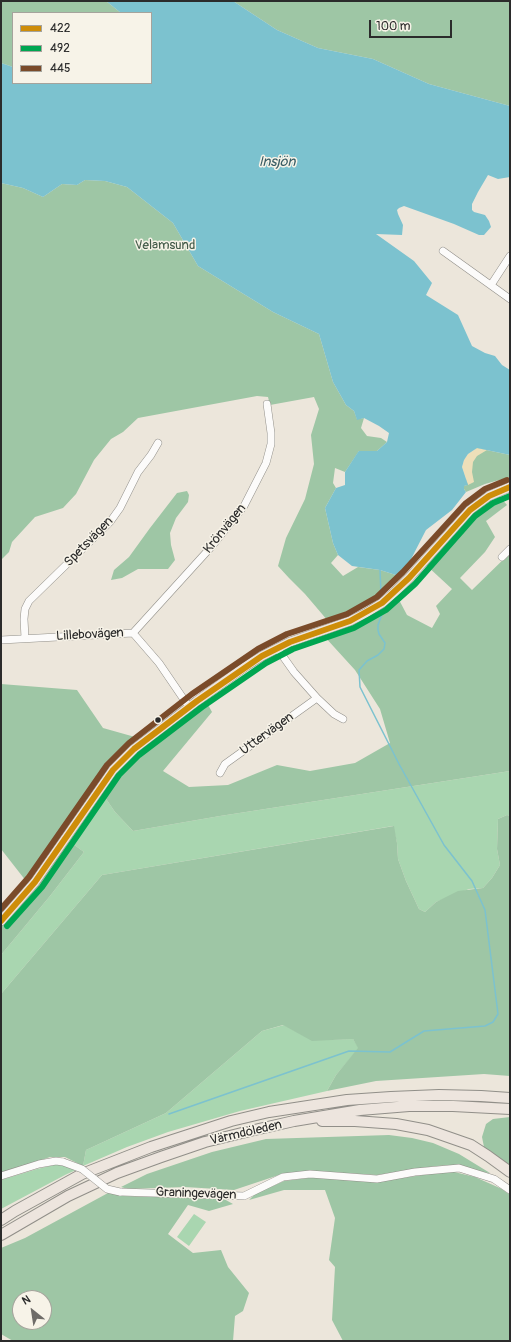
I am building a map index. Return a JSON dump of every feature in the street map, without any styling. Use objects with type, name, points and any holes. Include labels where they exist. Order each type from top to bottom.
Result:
[{"type":"highway","points":[[439,1096],[510,1092]]},
{"type":"highway","name":"Värmdöleden","points":[[1,1220],[15,1210],[82,1174],[151,1146],[231,1121],[269,1112],[347,1100],[439,1096],[482,1096],[510,1098]]},
{"type":"highway","name":"Värmdöleden","points":[[1,1236],[68,1196],[117,1173],[205,1142],[294,1121],[360,1110],[409,1106],[453,1106],[510,1109]]},
{"type":"highway","points":[[294,1121],[355,1121],[396,1124],[428,1130],[471,1145],[510,1172]]},
{"type":"main road","points":[[1,921],[35,882],[93,796],[113,770],[140,745],[246,666],[277,648],[350,621],[382,603],[404,583],[470,510],[489,496],[510,487]]},
{"type":"street","points":[[443,251],[510,299]]},
{"type":"street","points":[[491,285],[510,256]]},
{"type":"street","name":"Krönvägen","points":[[133,633],[212,546],[244,506],[266,463],[271,444],[272,433],[267,404]]},
{"type":"street","name":"Spetsvägen","points":[[25,638],[25,609],[29,602],[110,522],[120,508],[138,472],[158,443]]},
{"type":"street","points":[[502,557],[510,549]]},
{"type":"street","name":"Lillebovägen","points":[[1,640],[133,633],[159,663],[189,707]]},
{"type":"street","points":[[277,648],[294,672],[317,698],[334,714],[343,719]]},
{"type":"street","name":"Uttervägen","points":[[220,773],[226,764],[317,698]]},
{"type":"street","name":"Graningevägen","points":[[1,1176],[39,1164],[56,1161],[82,1169],[113,1191],[244,1196],[283,1177],[310,1174],[377,1179],[415,1172],[459,1168],[494,1179],[510,1190]]},
{"type":"green space","points":[[1,1],[106,1],[120,12],[12,12],[12,67],[1,63]]},
{"type":"green space","points":[[233,1],[510,1],[510,106],[429,84],[373,59],[318,48],[277,30]]},
{"type":"green space","name":"Velamsund","points":[[85,180],[105,181],[127,187],[173,223],[198,266],[273,312],[319,334],[333,382],[346,405],[354,411],[357,419],[364,418],[361,428],[367,436],[381,438],[387,442],[377,451],[359,451],[345,472],[335,468],[333,483],[336,488],[325,508],[333,543],[338,555],[331,563],[343,576],[358,567],[380,570],[399,576],[385,592],[365,606],[344,616],[328,621],[278,566],[286,538],[305,499],[314,464],[311,435],[319,409],[314,397],[270,405],[268,397],[257,396],[138,418],[123,432],[111,439],[94,460],[76,494],[63,508],[35,517],[12,542],[9,552],[1,560],[1,183],[23,188],[43,197],[62,184],[77,185]]},
{"type":"green space","points":[[477,448],[510,455],[510,477],[485,484],[466,492],[464,489],[464,486],[467,485],[464,460]]},
{"type":"green space","points":[[187,491],[189,495],[188,502],[176,518],[170,533],[171,545],[175,560],[168,569],[138,569],[122,578],[111,580],[114,570],[129,557],[177,493]]},
{"type":"green space","points":[[499,496],[507,505],[486,521],[495,537],[485,552],[460,578],[472,590],[510,553],[510,771],[133,831],[115,812],[102,793],[119,771],[137,753],[168,729],[175,726],[206,701],[212,712],[163,771],[189,787],[228,785],[277,765],[310,771],[355,763],[390,743],[380,709],[355,670],[324,636],[352,624],[397,596],[407,615],[432,628],[440,614],[436,606],[452,589],[426,565],[480,510]]},
{"type":"green space","points":[[1,684],[77,690],[103,728],[135,737],[96,780],[26,881],[1,849]]},
{"type":"green space","points":[[510,771],[510,816],[507,815],[498,819],[497,849],[500,865],[492,878],[483,888],[469,889],[436,902],[425,912],[419,909],[398,859],[397,843],[393,826],[102,875],[1,994],[1,955],[84,852],[69,841],[102,793],[115,812],[133,831]]},
{"type":"green space","points":[[507,815],[510,816],[510,1076],[484,1074],[376,1081],[327,1091],[336,1075],[358,1048],[353,1039],[312,1041],[283,1025],[262,1031],[166,1113],[86,1150],[83,1166],[65,1157],[50,1157],[1,1174],[1,994],[102,875],[394,826],[398,859],[419,909],[425,912],[436,902],[458,891],[483,888],[492,878],[500,865],[497,849],[498,819]]},
{"type":"green space","points":[[69,841],[84,852],[1,955],[1,925],[16,912]]},
{"type":"green space","points":[[284,1025],[312,1040],[353,1039],[359,1048],[336,1075],[327,1091],[240,1111],[168,1132],[127,1147],[83,1166],[86,1150],[166,1113],[262,1031]]},
{"type":"green space","points":[[510,1117],[510,1167],[484,1147],[482,1137],[486,1124],[493,1119]]},
{"type":"green space","points":[[389,1135],[433,1143],[459,1154],[490,1173],[478,1172],[458,1165],[436,1166],[377,1175],[310,1171],[282,1174],[234,1190],[185,1187],[128,1189],[121,1187],[147,1174],[212,1152],[266,1139]]},
{"type":"green space","points":[[58,1164],[68,1166],[76,1170],[1,1209],[1,1180]]},
{"type":"green space","points":[[450,1171],[475,1177],[502,1189],[510,1195],[510,1341],[343,1341],[332,1320],[335,1267],[329,1260],[335,1218],[325,1190],[284,1190],[249,1200],[255,1194],[284,1181],[316,1177],[375,1182]]},
{"type":"green space","points":[[108,1193],[123,1196],[224,1199],[233,1204],[209,1211],[188,1205],[168,1234],[193,1253],[221,1250],[228,1267],[249,1293],[243,1311],[235,1316],[233,1341],[13,1341],[1,1334],[1,1248],[25,1238]]},
{"type":"green space","points":[[194,1214],[206,1222],[189,1246],[177,1237]]},
{"type":"sand","points":[[477,448],[487,450],[477,456],[473,462],[472,472],[474,482],[468,485],[462,467],[468,454]]},
{"type":"water","name":"Insjön","points":[[106,1],[233,1],[277,30],[318,48],[373,59],[429,84],[510,106],[510,177],[498,179],[488,175],[472,204],[472,210],[474,212],[485,215],[489,221],[491,227],[484,235],[479,235],[454,224],[404,206],[397,210],[403,225],[402,235],[376,234],[414,261],[432,283],[426,295],[458,315],[472,346],[485,353],[495,356],[502,365],[510,370],[510,455],[477,448],[468,454],[462,467],[468,485],[464,486],[466,492],[452,510],[426,530],[407,567],[399,576],[380,570],[352,566],[338,555],[333,543],[325,508],[336,488],[345,485],[345,472],[358,452],[377,451],[387,442],[389,433],[364,418],[357,420],[354,411],[346,405],[333,382],[319,334],[273,312],[198,266],[173,223],[127,187],[105,181],[85,180],[77,185],[62,184],[43,197],[23,188],[1,183],[1,63],[12,67],[12,84],[152,84],[152,12],[120,12]]},
{"type":"waterway","points":[[380,570],[381,594]]},
{"type":"waterway","points":[[169,1114],[349,1051],[390,1052],[424,1031],[485,1026],[493,1022],[498,1014],[485,910],[472,881],[444,845],[399,764],[360,687],[359,670],[367,661],[378,655],[384,649],[385,643],[378,630],[382,609]]},
{"type":"transit line","name":"445","points":[[1,909],[29,877],[107,765],[129,743],[192,694],[258,649],[287,634],[347,614],[377,597],[403,572],[465,504],[485,489],[507,480]]},
{"type":"transit line","name":"422","points":[[1,921],[35,882],[113,770],[134,749],[197,701],[262,656],[290,642],[350,621],[382,603],[409,578],[470,510],[489,496],[510,487]]},
{"type":"transit line","name":"492","points":[[7,926],[42,887],[119,775],[139,755],[202,707],[266,663],[293,649],[354,628],[386,610],[415,584],[475,516],[493,503],[510,496]]}]
